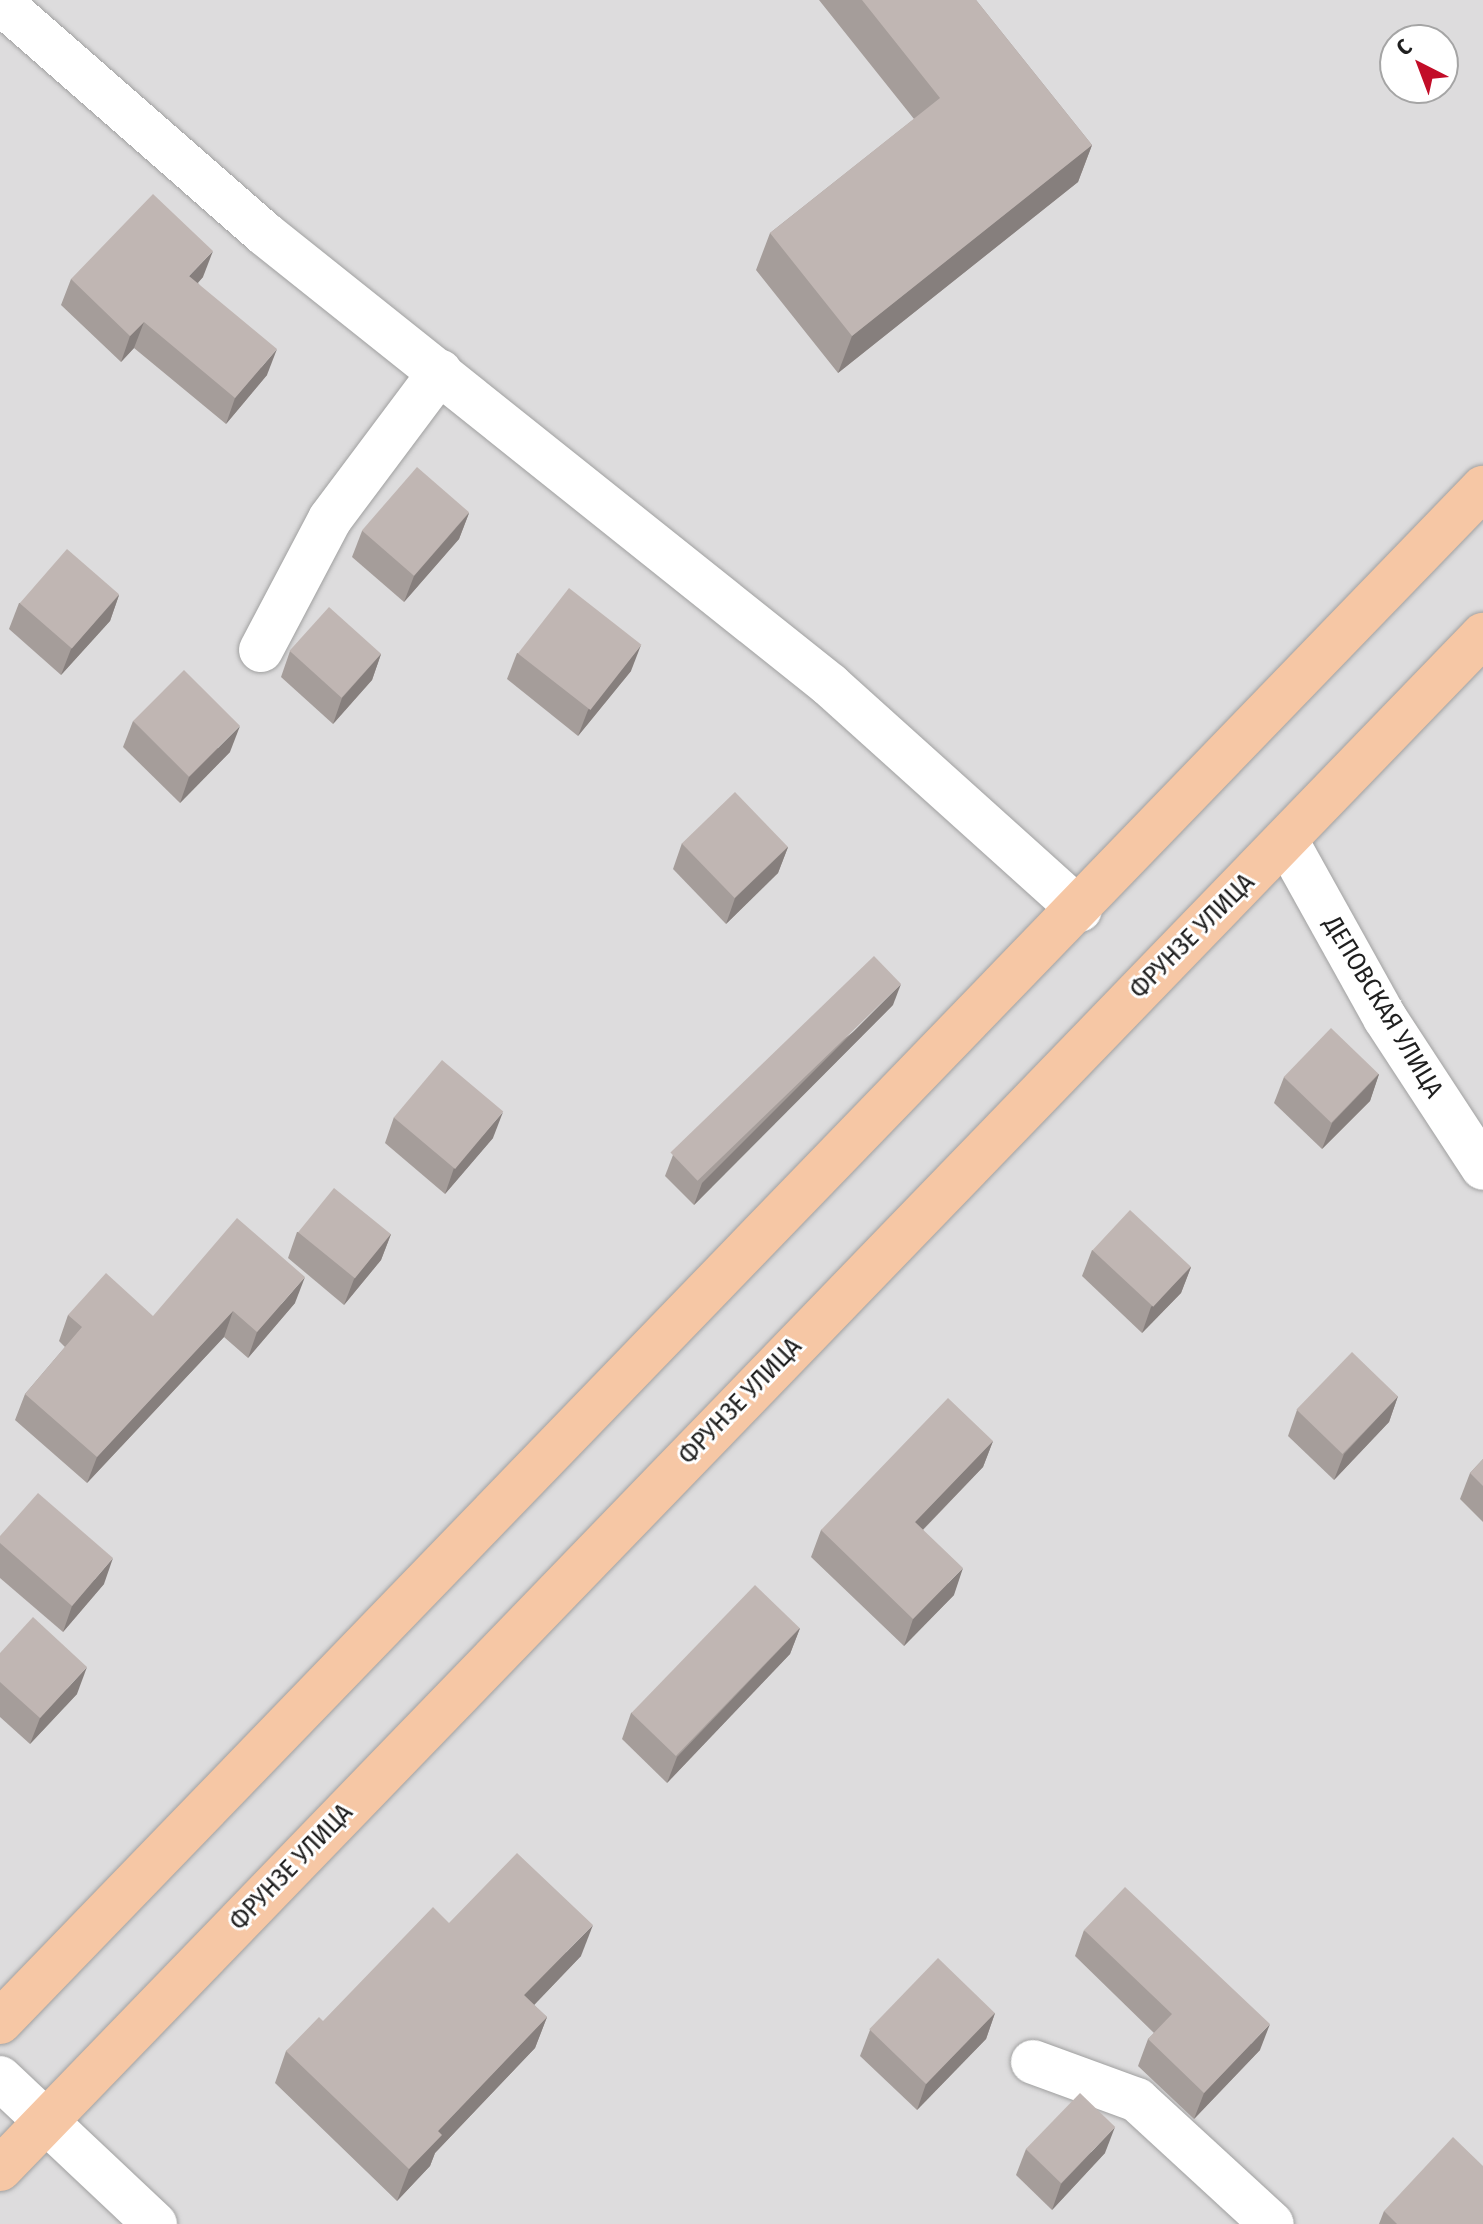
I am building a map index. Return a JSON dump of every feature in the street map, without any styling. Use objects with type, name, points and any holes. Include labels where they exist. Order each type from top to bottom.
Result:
[{"type":"main road","points":[[0,2022],[1080,910],[1483,488]]},
{"type":"main road","name":"ФРУНЗЕ УЛИЦА","points":[[0,2169],[1133,993],[1287,842],[1483,635]]},
{"type":"street","points":[[0,2],[265,234],[830,685],[1080,910]]},
{"type":"street","points":[[261,650],[330,519],[440,372]]},
{"type":"street","name":"ДЕПОВСКАЯ УЛИЦА","points":[[1287,842],[1385,1018],[1483,1168]]},
{"type":"street","points":[[1033,2062],[1137,2100],[1272,2224]]},
{"type":"street","points":[[0,2078],[49,2119],[155,2224]]},
{"type":"shaded area","points":[[0,0],[1483,0],[1483,2224],[0,2224]]},
{"type":"building","points":[[862,0],[976,0],[1092,145],[852,336],[770,233],[940,98]]},
{"type":"building","points":[[153,194],[213,251],[189,276],[277,349],[235,398],[144,322],[130,336],[71,279]]},
{"type":"building","points":[[417,467],[469,512],[414,576],[362,530]]},
{"type":"building","points":[[67,549],[119,594],[72,649],[20,603]]},
{"type":"building","points":[[569,588],[641,645],[590,710],[518,653]]},
{"type":"building","points":[[329,607],[381,654],[342,698],[290,651]]},
{"type":"building","points":[[184,670],[240,726],[189,777],[133,721]]},
{"type":"building","points":[[735,792],[788,847],[735,898],[682,843]]},
{"type":"building","points":[[874,956],[901,984],[698,1181],[670,1153]]},
{"type":"building","points":[[1331,1028],[1378,1074],[1331,1123],[1284,1077]]},
{"type":"building","points":[[442,1060],[503,1111],[455,1169],[394,1117]]},
{"type":"building","points":[[334,1188],[391,1234],[355,1278],[298,1232]]},
{"type":"building","points":[[1130,1210],[1191,1267],[1153,1307],[1092,1250]]},
{"type":"building","points":[[237,1218],[305,1277],[257,1332],[233,1311],[97,1457],[25,1394],[82,1327],[68,1315],[106,1273],[153,1316]]},
{"type":"building","points":[[1352,1352],[1398,1396],[1342,1454],[1296,1410]]},
{"type":"building","points":[[948,1398],[993,1441],[915,1522],[963,1568],[913,1619],[821,1530]]},
{"type":"building","points":[[1483,1459],[1483,1486],[1470,1473]]},
{"type":"building","points":[[38,1493],[113,1558],[72,1606],[0,1543],[0,1536]]},
{"type":"building","points":[[755,1585],[800,1628],[676,1756],[631,1713]]},
{"type":"building","points":[[33,1617],[87,1667],[40,1718],[0,1682],[0,1653]]},
{"type":"building","points":[[517,1853],[593,1925],[524,1995],[547,2017],[438,2131],[442,2135],[409,2169],[286,2051],[319,2017],[323,2021],[433,1907],[449,1923]]},
{"type":"building","points":[[1125,1887],[1270,2024],[1204,2093],[1148,2039],[1172,2014],[1084,1930]]},
{"type":"building","points":[[938,1958],[995,2013],[926,2084],[869,2029]]},
{"type":"building","points":[[1080,2093],[1115,2127],[1061,2183],[1026,2149]]},
{"type":"building","points":[[1453,2137],[1483,2166],[1483,2224],[1397,2224],[1384,2211]]}]
